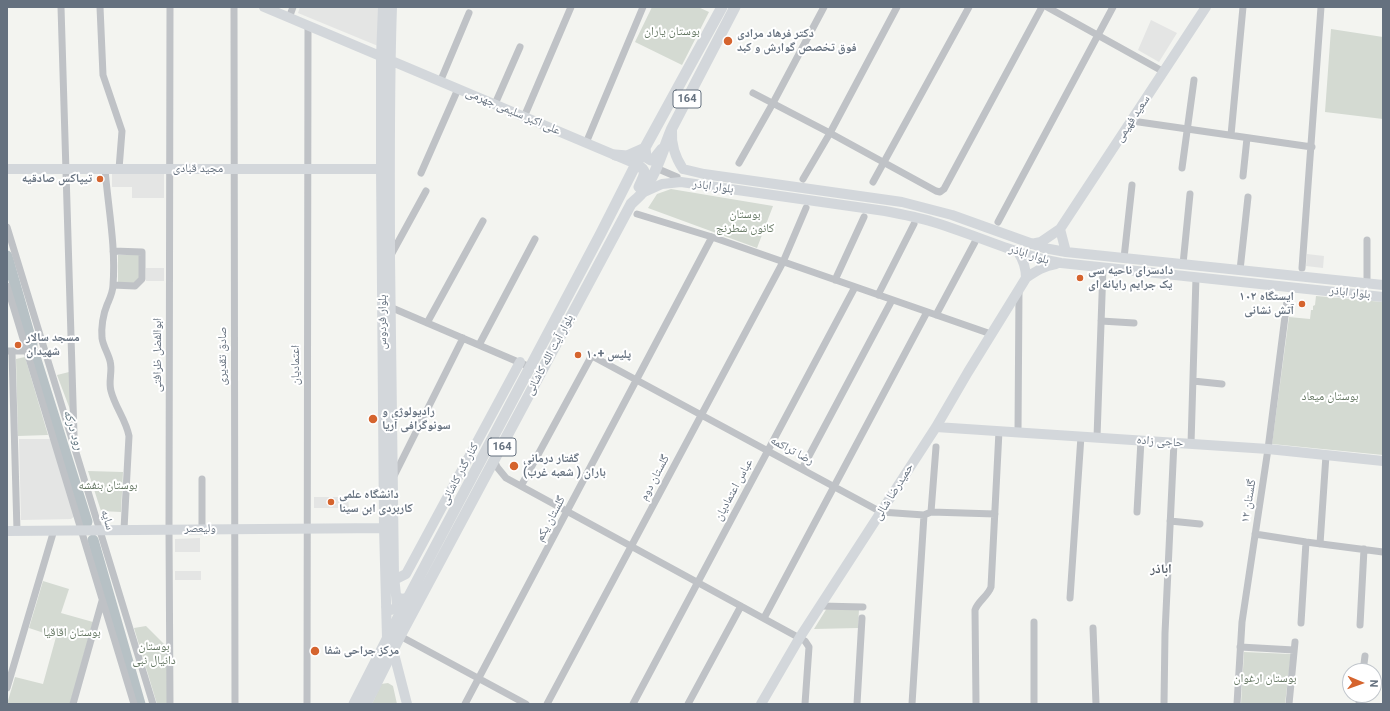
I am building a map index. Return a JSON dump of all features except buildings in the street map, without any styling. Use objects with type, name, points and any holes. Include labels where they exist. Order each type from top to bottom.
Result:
[{"type":"main road","name":"علی اکبر سلیمی جهرمی","points":[[264,7],[636,164]]},
{"type":"main road","name":"بلوار فردوس","points":[[383,7],[386,59],[385,169],[389,528],[386,607],[387,638]]},
{"type":"main road","name":"بلوار فردوس","points":[[386,59],[392,7]]},
{"type":"main road","name":"بلوار آیت الله کاشانی","points":[[354,704],[525,365],[601,234],[636,164],[722,7]]},
{"type":"main road","name":"بلوار آیت الله کاشانی","points":[[366,704],[400,636],[631,204],[642,193],[656,168],[663,147],[672,128],[735,7]]},
{"type":"main road","name":"سعید فهیمی","points":[[1060,229],[1206,7]]},
{"type":"main road","points":[[672,128],[671,139],[673,150],[683,169],[677,173],[679,180]]},
{"type":"main road","points":[[615,155],[627,156],[645,148],[646,157],[650,160],[654,159],[663,147]]},
{"type":"main road","points":[[631,204],[645,174],[643,167],[636,164]]},
{"type":"main road","name":"مجید قبادی","points":[[7,169],[385,169]]},
{"type":"main road","name":"بلوار اباذر","points":[[683,169],[704,174],[872,197],[910,204],[952,215],[1031,244],[1066,252],[1383,285]]},
{"type":"main road","name":"بلوار اباذر","points":[[642,193],[662,184],[679,180],[885,211],[913,217],[934,222],[1018,252],[1061,263],[1383,297]]},
{"type":"main road","points":[[1031,244],[1041,242],[1060,229],[1066,252]]},
{"type":"main road","points":[[1018,252],[1024,260],[1026,278]]},
{"type":"main road","points":[[1026,278],[1036,270],[1048,265],[1061,263]]},
{"type":"main road","name":"حمیدرضا شالی","points":[[761,704],[800,637],[936,427],[1026,278]]},
{"type":"main road","name":"کنار گذر کاشانی","points":[[394,576],[398,578],[406,574],[525,365]]},
{"type":"main road","name":"حاجی زاده","points":[[936,427],[1268,449],[1383,461]]},
{"type":"main road","name":"بلوار فردوس","points":[[389,528],[396,595]]},
{"type":"main road","name":"ولیعصر","points":[[12,531],[99,529],[389,528]]},
{"type":"main road","points":[[396,595],[400,598],[408,598]]},
{"type":"main road","points":[[386,607],[391,610],[395,608],[396,595]]},
{"type":"main road","points":[[393,650],[407,704]]},
{"type":"street","points":[[61,7],[74,444]]},
{"type":"street","points":[[100,7],[103,75],[122,131],[119,169]]},
{"type":"street","name":"ابوالفضل ظرافتی","points":[[170,7],[170,704]]},
{"type":"street","name":"صادق تقدیری","points":[[234,7],[235,704]]},
{"type":"street","points":[[289,18],[293,7]]},
{"type":"street","points":[[524,117],[571,7]]},
{"type":"street","points":[[586,143],[643,7]]},
{"type":"street","points":[[739,163],[824,7]]},
{"type":"street","points":[[803,179],[830,133],[897,7]]},
{"type":"street","points":[[873,182],[970,7]]},
{"type":"street","points":[[753,93],[940,192],[944,189],[1042,7]]},
{"type":"street","points":[[1047,7],[1164,72]]},
{"type":"street","points":[[998,222],[1113,7]]},
{"type":"street","points":[[1231,135],[1243,7]]},
{"type":"street","points":[[1302,268],[1321,7]]},
{"type":"street","points":[[440,82],[469,13]]},
{"type":"street","name":"اعتمادیان","points":[[307,704],[306,528],[308,26]]},
{"type":"street","points":[[495,104],[520,47]]},
{"type":"street","points":[[1182,168],[1194,80]]},
{"type":"street","points":[[422,173],[458,89]]},
{"type":"street","points":[[1132,121],[1312,147]]},
{"type":"street","points":[[1243,176],[1247,138]]},
{"type":"street","points":[[656,168],[679,180]]},
{"type":"street","points":[[106,169],[113,251],[113,286],[112,295],[105,312],[102,336],[110,361],[111,368],[109,382],[111,391],[128,429],[129,436],[124,529]]},
{"type":"street","points":[[1124,258],[1132,185]]},
{"type":"street","points":[[386,257],[426,191]]},
{"type":"street","points":[[1183,264],[1190,194]]},
{"type":"street","points":[[1240,270],[1248,198]]},
{"type":"street","name":"گلستان دوم","points":[[547,704],[783,262],[806,208]]},
{"type":"street","points":[[637,214],[712,237],[991,334]]},
{"type":"street","points":[[835,280],[864,217]]},
{"type":"street","points":[[427,323],[484,221]]},
{"type":"street","points":[[878,295],[914,224]]},
{"type":"street","name":"سایه","points":[[7,227],[153,704]]},
{"type":"street","name":"گلستان یکم","points":[[465,704],[712,237]]},
{"type":"street","points":[[479,345],[535,239]]},
{"type":"street","points":[[1367,240],[1367,283]]},
{"type":"street","points":[[936,315],[975,242]]},
{"type":"street","points":[[113,251],[142,252],[142,278],[135,286],[113,286]]},
{"type":"street","points":[[1097,437],[1103,268]]},
{"type":"street","points":[[1191,444],[1196,278]]},
{"type":"street","points":[[7,286],[132,703]]},
{"type":"street","name":"عباس اعتمادیان","points":[[633,704],[855,287]]},
{"type":"street","points":[[1018,432],[1019,290]]},
{"type":"street","points":[[802,469],[892,300]]},
{"type":"street","name":"گلستان ۱۲","points":[[1237,704],[1240,647],[1287,301]]},
{"type":"street","points":[[386,307],[525,365]]},
{"type":"street","points":[[764,618],[927,312]]},
{"type":"street","points":[[1101,321],[1134,323]]},
{"type":"street","points":[[388,478],[463,338]]},
{"type":"street","points":[[12,531],[10,351],[27,351]]},
{"type":"street","name":"رضا تراکمه","points":[[521,486],[591,356],[881,512],[995,514]]},
{"type":"street","points":[[1193,381],[1222,384]]},
{"type":"street","points":[[976,704],[975,610],[991,587],[999,431]]},
{"type":"street","points":[[1070,598],[1081,436]]},
{"type":"street","points":[[1137,512],[1141,440]]},
{"type":"street","points":[[1164,704],[1165,633],[1174,442]]},
{"type":"street","points":[[912,704],[928,514],[936,447]]},
{"type":"street","points":[[1320,544],[1326,455]]},
{"type":"street","points":[[494,460],[497,467],[506,478]]},
{"type":"street","points":[[486,477],[492,476],[506,478],[800,637],[809,647],[805,704]]},
{"type":"street","points":[[202,479],[202,529]]},
{"type":"street","points":[[1170,521],[1200,524]]},
{"type":"street","points":[[7,688],[54,530]]},
{"type":"street","points":[[1255,534],[1383,552]]},
{"type":"street","points":[[1301,623],[1306,542]]},
{"type":"street","points":[[1360,625],[1364,549]]},
{"type":"street","points":[[73,704],[102,601]]},
{"type":"street","points":[[688,704],[741,606]]},
{"type":"street","points":[[821,606],[862,607]]},
{"type":"street","points":[[858,704],[862,618]]},
{"type":"street","points":[[1034,622],[1034,704]]},
{"type":"street","points":[[1093,628],[1096,704]]},
{"type":"street","points":[[400,636],[526,704]]},
{"type":"street","points":[[1240,647],[1295,646],[1289,704]]},
{"type":"street","points":[[1364,663],[1365,656]]},
{"type":"shaded area","points":[[300,7],[378,7],[378,46],[298,13]]},
{"type":"shaded area","points":[[1151,20],[1177,33],[1159,62],[1138,50]]},
{"type":"shaded area","points":[[112,173],[164,174],[164,198],[132,198],[132,187],[112,187]]},
{"type":"shaded area","points":[[1307,254],[1324,256],[1323,268],[1306,266]]},
{"type":"shaded area","points":[[146,268],[164,268],[164,281],[146,281]]},
{"type":"shaded area","points":[[19,439],[51,439],[75,516],[71,519],[21,520]]},
{"type":"shaded area","name":"دانشگاه علمی کاربردی ابن سینا","points":[[314,497],[348,497],[349,508],[314,508]]},
{"type":"shaded area","points":[[200,538],[200,552],[175,552],[175,539]]},
{"type":"shaded area","points":[[175,571],[201,571],[201,580],[175,580]]},
{"type":"green space","name":"بوستان یاران","points":[[652,7],[698,7],[709,12],[682,65],[635,42]]},
{"type":"green space","points":[[1331,29],[1383,37],[1383,119],[1325,112]]},
{"type":"green space","name":"بوستان کانون شطرنج","points":[[671,189],[773,206],[757,248],[648,208],[657,194]]},
{"type":"green space","points":[[118,255],[139,255],[140,279],[135,283],[118,284]]},
{"type":"green space","name":"بوستان میعاد","points":[[1316,296],[1383,302],[1383,455],[1272,444],[1289,317],[1310,319],[1311,310],[1313,310],[1313,306],[1315,305]]},
{"type":"green space","points":[[25,357],[48,435],[18,436],[16,359]]},
{"type":"green space","points":[[69,372],[71,412],[57,375]]},
{"type":"green space","name":"بوستان بنفشه","points":[[88,471],[123,472],[121,512],[101,511]]},
{"type":"green space","name":"بوستان اقاقیا","points":[[43,581],[69,589],[61,613],[93,622],[70,704],[7,704],[15,677],[43,684],[56,637],[29,628]]},
{"type":"green space","points":[[827,608],[859,609],[858,628],[814,629]]},
{"type":"green space","name":"بوستان دانیال نبی","points":[[146,626],[167,647],[168,704],[157,704],[134,628]]},
{"type":"green space","name":"بوستان ارغوان","points":[[1244,652],[1291,654],[1285,704],[1241,704]]},
{"type":"green space","points":[[388,683],[393,686],[397,704],[372,704],[381,684]]},
{"type":"waterway","name":"رود درکه","points":[[7,256],[32,344]]},
{"type":"waterway","name":"رود درکه","points":[[32,347],[87,522]]},
{"type":"waterway","name":"رود درکه","points":[[93,540],[140,704]]},
{"type":"place","name":"دکتر فرهاد مرادی فوق تخصص گوارش و کبد","points":[[728,41]]},
{"type":"place","name":"تیپاکس صادقیه","points":[[100,179]]},
{"type":"place","name":"دادسرای ناحیه سی یک جرایم رایانه ای","points":[[1080,278]]},
{"type":"place","name":"ایستگاه ۱۰۲ آتش نشانی","points":[[1302,304]]},
{"type":"place","name":"مسجد سالار شهیدان","points":[[18,345]]},
{"type":"place","name":"پلیس +۱۰","points":[[578,355]]},
{"type":"place","name":"رادیولوژی و سونوگرافی آریا","points":[[373,419]]},
{"type":"place","name":"گفتار درمانی باران ( شعبه غرب)","points":[[514,466]]},
{"type":"place","name":"دانشگاه علمی کاربردی ابن سینا","points":[[331,502]]},
{"type":"place","name":"مرکز جراحی شفا","points":[[315,651]]},
{"type":"district","name":"اباذر","points":[[1161,570]]}]
